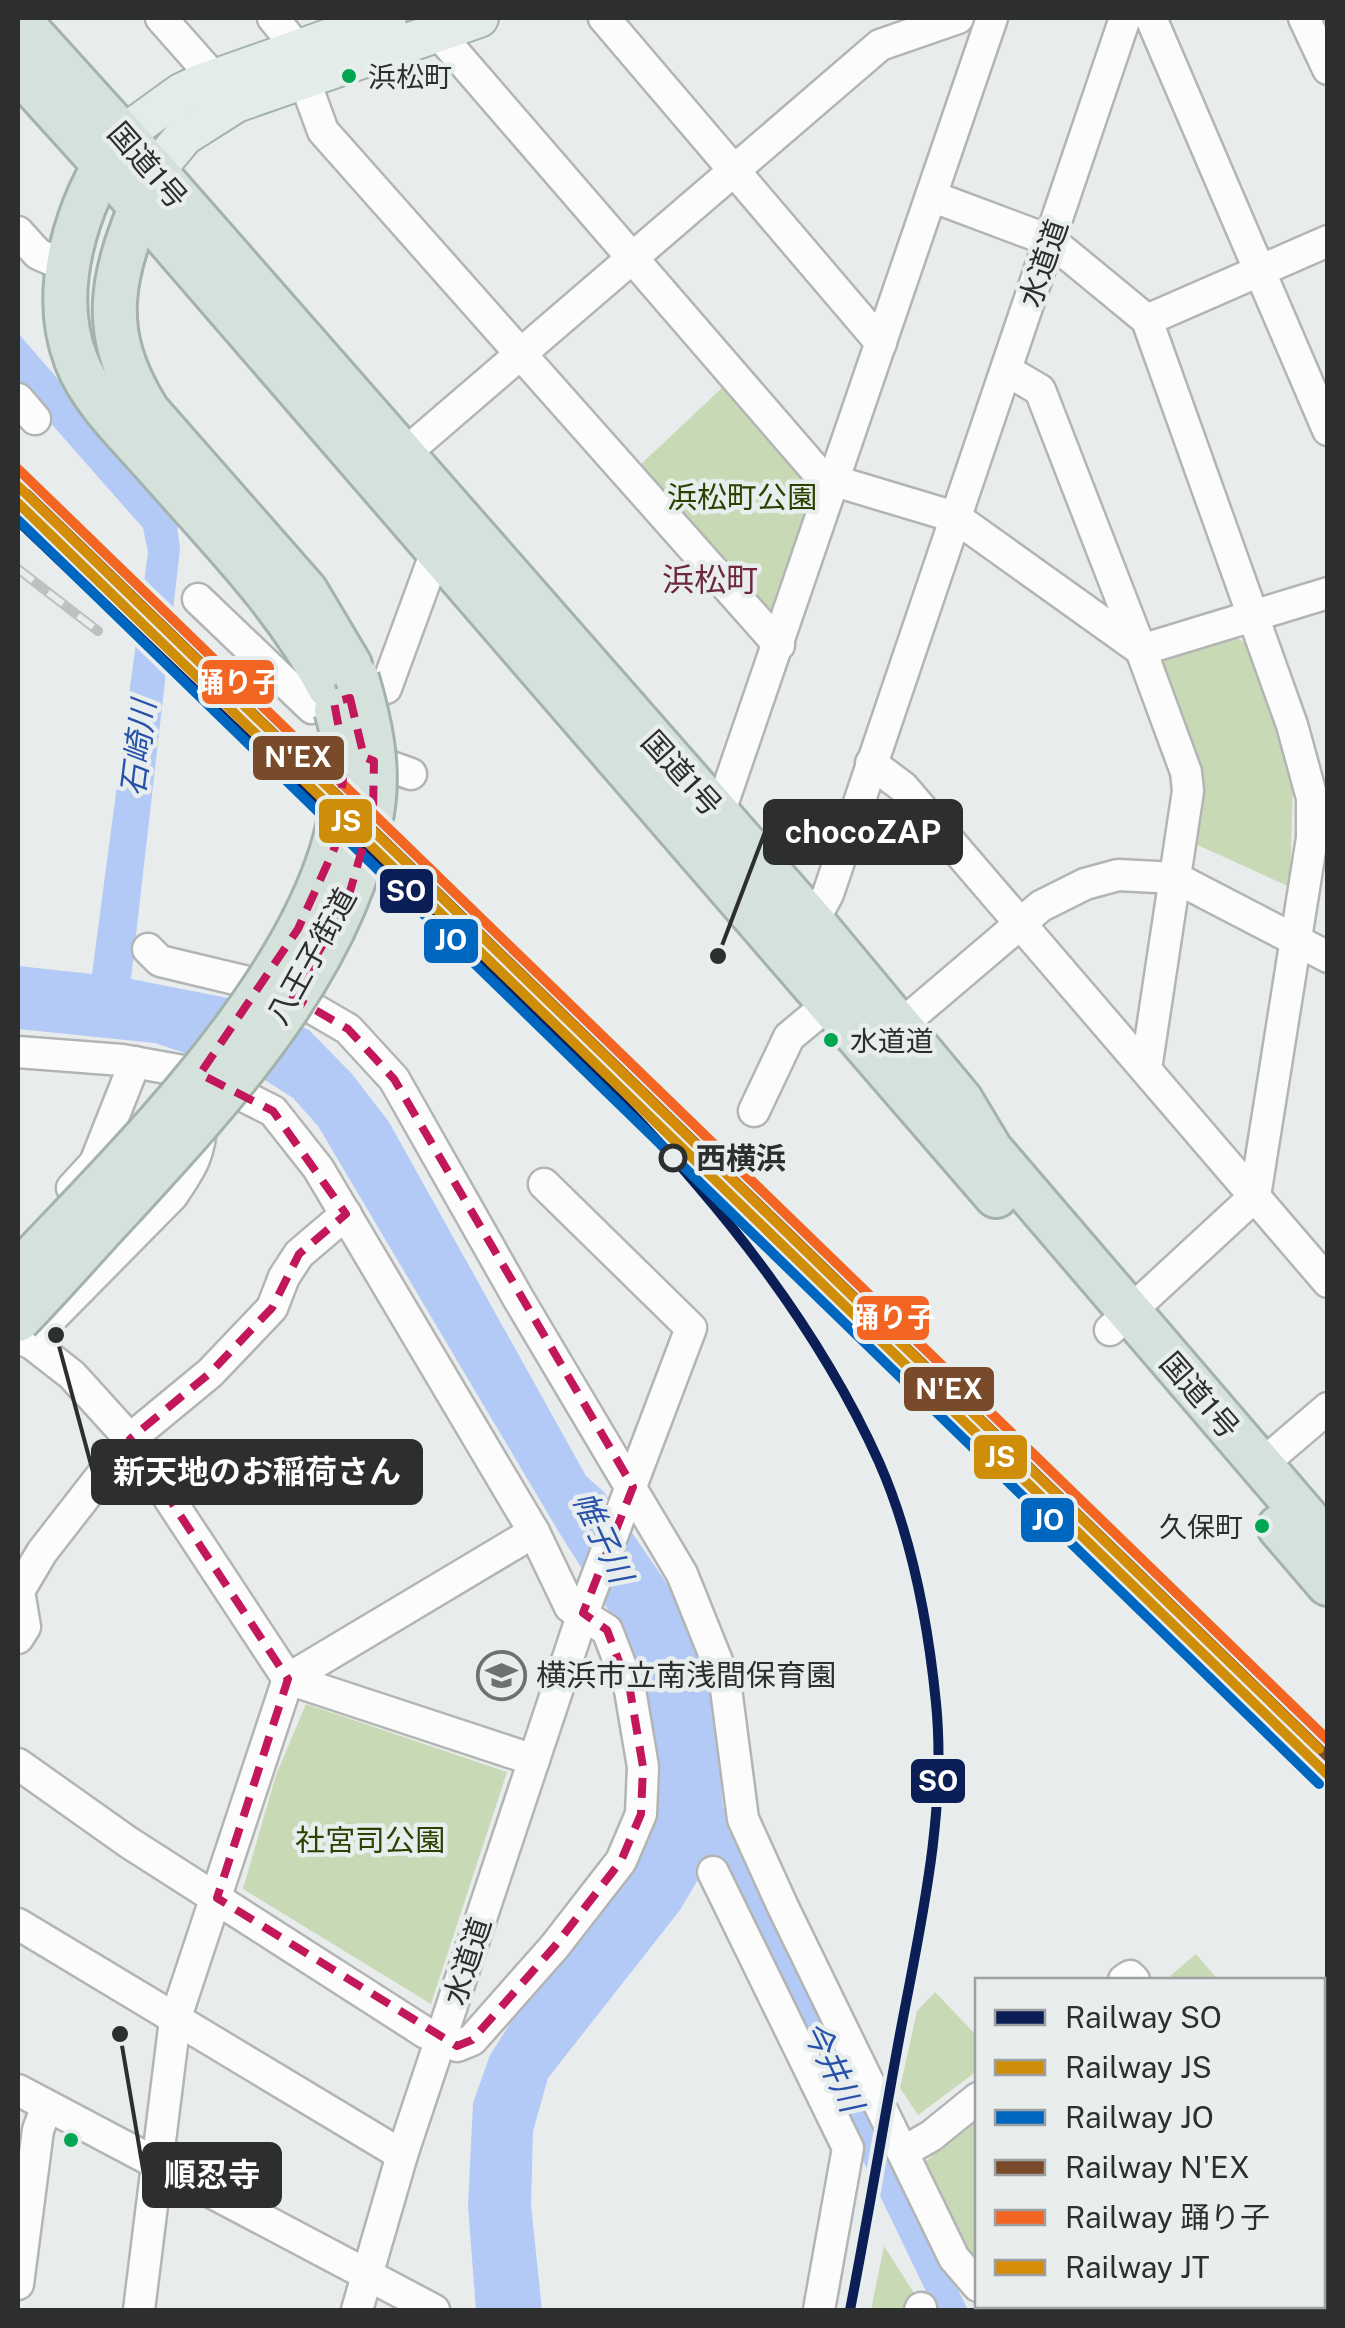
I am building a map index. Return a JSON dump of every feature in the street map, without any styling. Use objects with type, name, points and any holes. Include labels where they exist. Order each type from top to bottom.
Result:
[{"type":"highway","name":"国道1号","points":[[18,19],[114,150],[437,549],[797,934],[901,1025],[961,1100],[991,1150],[1120,1322],[1328,1584]]},
{"type":"highway","name":"国道1号","points":[[18,70],[114,150]]},
{"type":"highway","name":"八王子街道","points":[[21,1332],[217,1104],[292,999],[338,920],[356,874],[372,810],[375,765],[369,720],[309,649],[281,608],[95,393],[77,362],[69,332],[68,267],[86,202],[114,150]]},
{"type":"highway","name":"国道1号","points":[[147,189],[402,455],[720,814],[797,934],[830,1003],[1120,1322],[1326,1539]]},
{"type":"highway","name":"八王子街道","points":[[18,1273],[192,1084],[262,989],[298,930],[334,847],[342,805],[345,762],[340,725],[345,688],[334,634],[306,591],[148,411],[128,378],[113,319],[114,288],[147,189]]},
{"type":"main road","points":[[147,189],[184,136],[202,122],[387,18]]},
{"type":"main road","points":[[114,150],[181,93],[214,78],[301,64],[437,32],[477,18]]},
{"type":"street","points":[[160,18],[214,78]]},
{"type":"street","points":[[273,18],[301,64],[323,131],[780,645]]},
{"type":"street","points":[[604,18],[881,343]]},
{"type":"street","points":[[402,455],[880,46],[958,18]]},
{"type":"street","points":[[720,814],[992,18]]},
{"type":"street","name":"水道道","points":[[797,934],[828,894],[1125,18]]},
{"type":"street","points":[[1151,18],[1328,430]]},
{"type":"street","points":[[1304,18],[1328,69]]},
{"type":"street","points":[[437,32],[833,485],[955,517],[1142,650]]},
{"type":"street","points":[[931,196],[1051,241],[1146,320],[1305,766],[1320,838],[1295,940],[1255,1196],[1120,1322]]},
{"type":"street","points":[[18,232],[38,254],[68,267]]},
{"type":"street","points":[[1146,320],[1328,241]]},
{"type":"street","points":[[1006,370],[1040,390],[1186,772],[1186,815],[1146,1069]]},
{"type":"street","points":[[198,600],[312,708],[345,688],[386,688],[437,549]]},
{"type":"street","points":[[1142,650],[1328,592]]},
{"type":"street","points":[[345,688],[364,757],[412,774]]},
{"type":"street","points":[[871,763],[904,787],[1328,1282]]},
{"type":"street","points":[[901,1025],[1051,900],[1085,884],[1118,875],[1176,878],[1328,957]]},
{"type":"street","points":[[148,949],[160,961],[281,990],[348,1029],[394,1079],[629,1494],[682,1574],[726,1682],[744,1819],[954,2258],[975,2282]]},
{"type":"street","points":[[754,1110],[789,1037],[830,1003]]},
{"type":"street","points":[[18,1052],[135,1062],[203,1076],[273,1111],[318,1168],[346,1214],[534,1532],[570,1607],[606,1630],[630,1690],[643,1767],[641,1814],[621,1861],[504,2006],[472,2040],[457,2046],[441,2040],[128,1842],[18,1764]]},
{"type":"street","points":[[18,1246],[94,1166],[135,1062]]},
{"type":"street","points":[[203,1076],[200,1146],[191,1170],[172,1196],[21,1332],[72,1375],[130,1439],[288,1679],[534,1760]]},
{"type":"street","name":"水道道","points":[[356,2310],[402,2155],[583,1613],[691,1328],[544,1184]]},
{"type":"street","points":[[18,1638],[25,1627],[19,1591],[30,1551],[130,1439],[222,1361],[272,1308],[284,1277],[300,1254],[346,1214]]},
{"type":"street","points":[[1260,1466],[1328,1408]]},
{"type":"street","points":[[139,2310],[175,2020],[288,1679],[534,1532]]},
{"type":"street","points":[[713,1872],[848,2148],[819,2310]]},
{"type":"street","points":[[735,1917],[767,1872]]},
{"type":"street","points":[[18,1924],[402,2155]]},
{"type":"street","points":[[18,2090],[434,2310]]},
{"type":"street","points":[[903,2152],[931,2136],[975,2100]]},
{"type":"street","points":[[18,2284],[38,2130],[47,2106]]},
{"type":"highlighted area","points":[[350,698],[364,757],[374,761],[373,811],[347,902],[293,997],[348,1029],[394,1079],[633,1487],[583,1613],[607,1630],[630,1690],[643,1767],[641,1814],[621,1861],[555,1946],[472,2040],[457,2046],[217,1898],[288,1679],[130,1439],[210,1373],[272,1308],[299,1254],[346,1214],[273,1111],[200,1074],[298,929],[335,847],[345,761],[334,702]]},
{"type":"green space","name":"浜松町公園","points":[[724,386],[812,484],[779,616],[764,615],[639,466]]},
{"type":"green space","points":[[1231,633],[1249,646],[1293,786],[1290,887],[1193,843],[1193,773],[1160,656]]},
{"type":"green space","name":"社宮司公園","points":[[306,1704],[507,1772],[431,2004],[243,1889],[276,1775]]},
{"type":"green space","points":[[1196,1954],[1216,1978],[1172,1978]]},
{"type":"green space","points":[[935,1992],[975,2034],[975,2072],[918,2115],[900,2088],[917,2011]]},
{"type":"green space","points":[[975,2123],[975,2259],[967,2249],[926,2161]]},
{"type":"green space","points":[[884,2246],[914,2293],[910,2310],[871,2310]]},
{"type":"green space","points":[[1016,2308],[1180,2308],[1177,2310]]},
{"type":"water","points":[[18,333],[176,516],[180,549],[131,979],[228,998],[309,1030],[352,1074],[389,1122],[586,1476],[604,1492],[670,1588],[699,1654],[716,1721],[723,1806],[968,2310],[935,2310],[718,1860],[712,1856],[680,1910],[548,2078],[533,2131],[531,2205],[542,2310],[476,2310],[468,2206],[473,2103],[490,2055],[515,2016],[632,1874],[655,1822],[659,1772],[647,1700],[621,1630],[318,1126],[293,1098],[265,1080],[155,1043],[18,1029],[18,966],[92,974],[148,552],[143,528],[18,386]]},
{"type":"railway","points":[[18,569],[98,631]]},
{"type":"rail line","name":"踊り子","points":[[18,469],[1328,1740]]},
{"type":"rail line","name":"JT","points":[[18,486],[1319,1749]]},
{"type":"rail line","name":"N'EX","points":[[27,494],[1328,1757]]},
{"type":"rail line","name":"JS","points":[[18,503],[1328,1775]]},
{"type":"rail line","name":"JO","points":[[18,520],[1319,1784]]},
{"type":"rail line","name":"SO","points":[[18,521],[554,1033],[679,1164],[790,1305],[838,1381],[879,1462],[901,1520],[923,1611],[936,1703],[938,1786],[923,1911],[850,2310]]},
{"type":"place","name":"浜松町","points":[[349,76]]},
{"type":"place","name":"chocoZAP","points":[[718,956]]},
{"type":"place","name":"水道道","points":[[831,1040]]},
{"type":"place","name":"西横浜","points":[[673,1158]]},
{"type":"place","name":"新天地のお稲荷さん","points":[[56,1335]]},
{"type":"place","name":"久保町","points":[[1262,1526]]},
{"type":"place","name":"横浜市立南浅間保育園","points":[[501,1675]]},
{"type":"place","name":"順忍寺","points":[[120,2034]]},
{"type":"district","name":"浜松町","points":[[710,579]]},
{"type":"water label","name":"石崎川","points":[[138,748]]},
{"type":"water label","name":"帷子川","points":[[603,1537]]},
{"type":"water label","name":"今井川","points":[[833,2066]]}]
